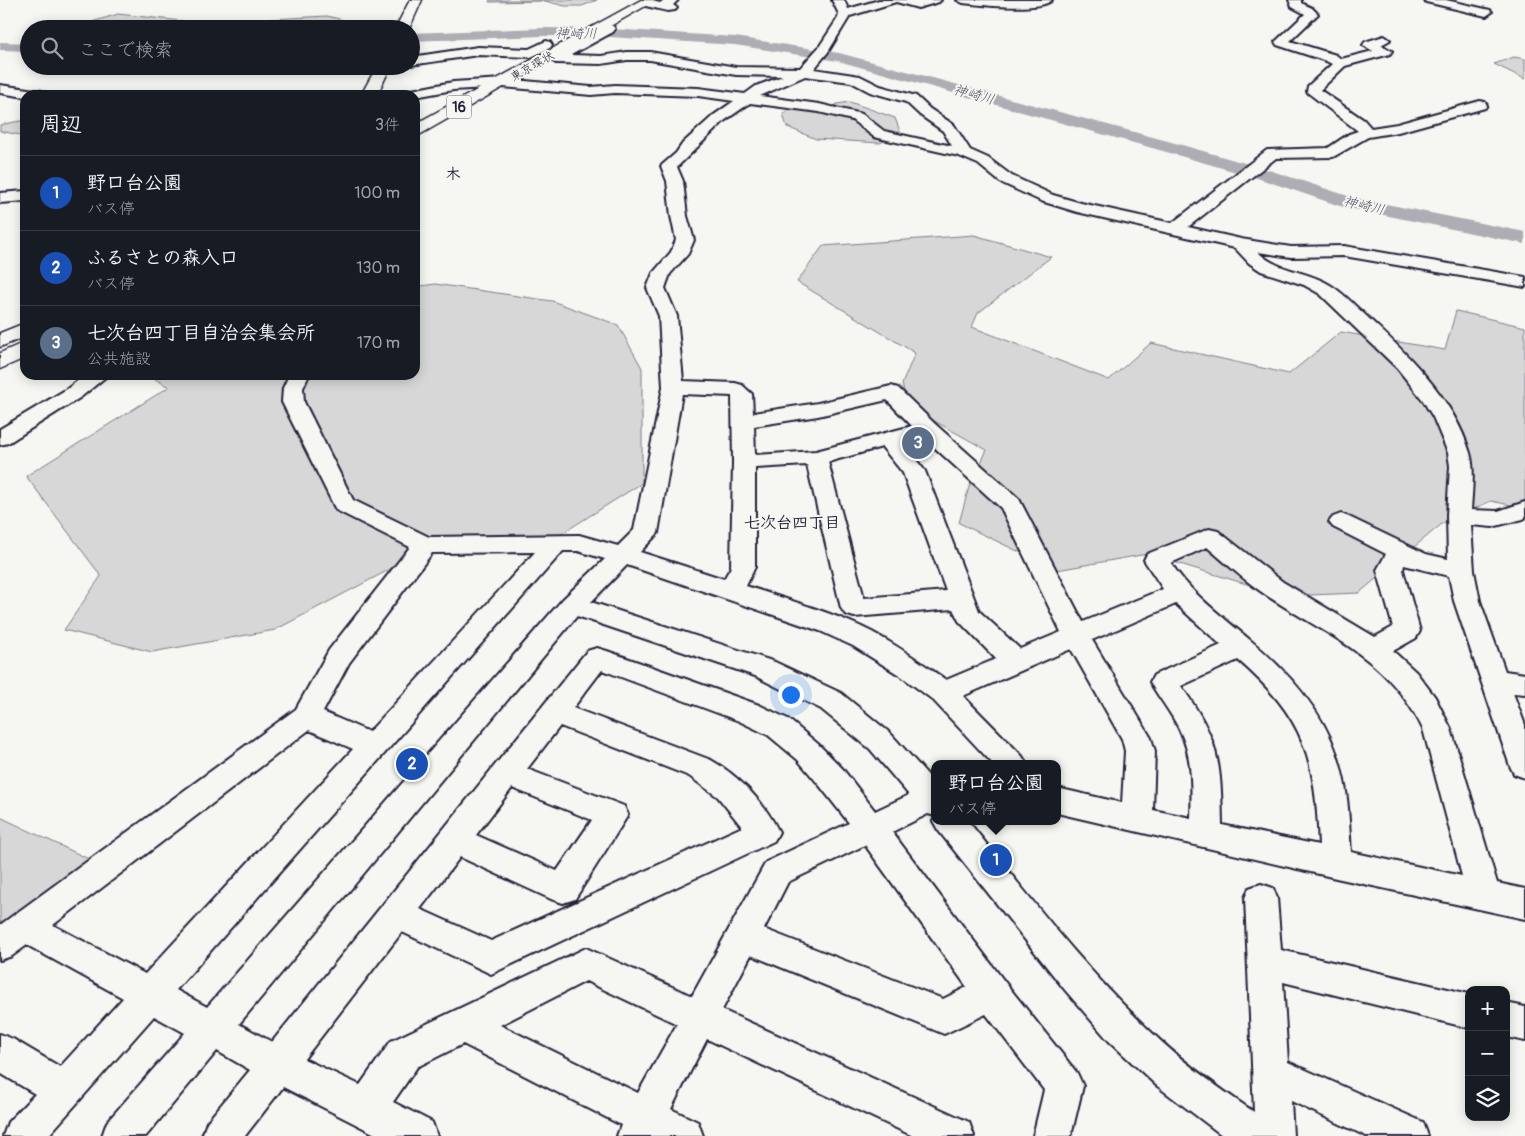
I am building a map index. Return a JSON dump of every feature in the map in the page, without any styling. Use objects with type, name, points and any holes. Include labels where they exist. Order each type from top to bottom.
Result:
[{"type":"main road","points":[[406,20],[416,0]]},
{"type":"main road","name":"東京環状","points":[[420,121],[592,33],[645,1]]},
{"type":"main road","points":[[373,90],[381,75]]},
{"type":"main road","name":"東京環状","points":[[420,128],[496,83]]},
{"type":"main road","points":[[0,341],[20,331]]},
{"type":"main road","points":[[0,353],[20,343]]},
{"type":"main road","points":[[0,362],[20,351]]},
{"type":"street","points":[[645,1],[659,4],[668,9],[671,8],[664,5],[672,0]]},
{"type":"street","points":[[838,0],[846,14]]},
{"type":"street","points":[[122,1136],[572,605],[646,533],[673,388],[668,316],[656,288],[662,273],[679,254],[685,240],[679,216],[675,181],[669,166],[719,118],[747,98],[761,89],[804,72],[820,54],[846,14],[891,0]]},
{"type":"street","points":[[900,0],[918,5],[935,0]]},
{"type":"street","points":[[972,0],[1015,4],[1046,0]]},
{"type":"street","points":[[1295,0],[1296,5],[1312,14],[1281,42],[1331,58],[1338,63],[1350,62],[1386,51],[1369,45],[1384,40]]},
{"type":"street","points":[[1425,2],[1464,10],[1486,12]]},
{"type":"street","points":[[592,33],[556,59],[601,60],[627,56],[650,56],[736,71],[804,72],[830,74],[855,79],[875,89],[912,99],[925,112],[948,128],[964,152]]},
{"type":"street","points":[[420,60],[478,51],[531,53],[546,45]]},
{"type":"street","points":[[574,89],[594,77],[601,60]]},
{"type":"street","points":[[1338,63],[1338,66],[1313,89],[1314,92],[1359,123],[1365,128],[1365,133]]},
{"type":"street","points":[[420,92],[453,86],[496,83],[574,89],[681,92],[747,98],[819,108],[857,117],[879,134],[964,152],[983,161],[1000,175],[1047,198],[1241,244],[1291,252],[1344,251],[1525,282]]},
{"type":"street","points":[[0,90],[20,92]]},
{"type":"street","points":[[1175,229],[1272,153],[1333,152],[1354,137],[1365,133],[1398,128],[1480,105]]},
{"type":"street","points":[[0,198],[20,196]]},
{"type":"street","points":[[1241,244],[1255,259],[1267,267],[1310,282],[1326,290],[1398,358],[1430,396],[1444,417],[1459,453],[1461,466],[1459,515],[1462,571],[1467,601],[1525,766]]},
{"type":"street","points":[[0,438],[74,393],[91,380]]},
{"type":"street","points":[[297,380],[293,388],[293,402],[344,504],[425,545],[579,543],[731,590],[829,624],[862,638],[911,669],[943,693],[1008,760]]},
{"type":"street","points":[[673,388],[735,390],[742,394],[744,462],[743,568],[731,590]]},
{"type":"street","points":[[743,420],[773,418],[826,408],[891,392],[926,429],[1011,504],[1076,635],[1136,738],[1140,751],[1137,819]]},
{"type":"street","points":[[744,462],[816,458],[926,429]]},
{"type":"street","points":[[887,440],[914,471],[968,615],[1015,661]]},
{"type":"street","points":[[816,458],[854,608],[962,599]]},
{"type":"street","points":[[1459,515],[1487,521],[1502,520],[1525,509]]},
{"type":"street","points":[[1341,522],[1404,553],[1435,565],[1462,571]]},
{"type":"street","points":[[1336,864],[1329,784],[1325,762],[1306,719],[1290,695],[1274,677],[1241,647],[1204,618],[1179,592],[1156,560],[1209,537],[1274,588],[1374,649],[1406,679],[1425,705],[1437,729],[1484,896]]},
{"type":"street","points":[[22,1136],[557,543]]},
{"type":"street","points":[[13,936],[306,717],[339,657],[425,545]]},
{"type":"street","points":[[1374,649],[1407,631],[1390,570],[1393,561],[1404,553]]},
{"type":"street","points":[[943,693],[1179,592]]},
{"type":"street","points":[[572,605],[765,669],[831,701],[880,741],[931,800]]},
{"type":"street","points":[[1207,834],[1206,769],[1201,746],[1195,730],[1164,682],[1241,647]]},
{"type":"street","points":[[221,1136],[553,712],[598,658],[749,713],[778,727],[808,752],[831,777],[870,827],[992,993],[1064,1086],[1052,1136]]},
{"type":"street","points":[[1495,680],[1525,684]]},
{"type":"street","points":[[395,913],[491,958],[762,832],[736,794],[719,779],[700,768],[553,712]]},
{"type":"street","points":[[306,717],[374,746]]},
{"type":"street","points":[[453,839],[563,889],[613,815],[505,773]]},
{"type":"street","points":[[1061,801],[1336,864],[1525,904]]},
{"type":"street","points":[[641,1127],[777,872],[870,827],[931,810]]},
{"type":"street","points":[[952,825],[1070,969],[1122,1029],[1159,1063],[1211,1105],[1256,1136]]},
{"type":"street","points":[[1260,898],[1274,1136]]},
{"type":"street","points":[[13,936],[150,994],[276,1064],[418,1136]]},
{"type":"street","points":[[743,936],[944,1017],[992,993]]},
{"type":"street","points":[[1264,962],[1465,1010]]},
{"type":"street","points":[[366,1108],[404,1054],[586,964],[955,1136]]},
{"type":"street","points":[[1510,1021],[1525,1024]]},
{"type":"street","points":[[463,1025],[641,1127],[684,1136]]},
{"type":"street","points":[[0,1052],[63,1090]]},
{"type":"street","points":[[1271,1073],[1409,1136]]},
{"type":"shaded area","points":[[490,0],[597,0],[582,6],[565,6],[545,1],[489,2]]},
{"type":"shaded area","points":[[118,14],[173,20],[98,20]]},
{"type":"shaded area","points":[[327,16],[343,20],[254,20]]},
{"type":"shaded area","points":[[1514,57],[1525,59],[1525,79],[1494,64]]},
{"type":"shaded area","points":[[850,102],[895,118],[901,134],[880,143],[816,139],[787,127],[783,114],[791,110],[826,111],[837,104]]},
{"type":"shaded area","points":[[20,121],[20,135],[0,131],[0,125]]},
{"type":"shaded area","points":[[974,235],[1051,257],[978,313],[972,327],[1109,380],[1151,343],[1289,374],[1341,332],[1445,350],[1456,311],[1525,327],[1525,508],[1491,501],[1443,523],[1359,593],[1286,596],[1147,554],[1057,570],[959,523],[969,487],[987,450],[909,407],[902,384],[915,353],[797,282],[823,246]]},
{"type":"shaded area","points":[[435,284],[552,301],[618,325],[642,368],[642,483],[550,541],[436,545],[275,630],[152,652],[64,630],[101,576],[26,476],[169,387],[157,380],[420,380],[420,286]]},
{"type":"shaded area","points":[[0,817],[93,861],[0,955]]},
{"type":"waterway","name":"神崎川","points":[[420,37],[543,32],[610,33],[735,41],[839,57],[1169,147],[1263,174],[1347,202],[1525,238]]},
{"type":"waterway","name":"神崎川","points":[[0,46],[20,47]]},
{"type":"place","name":"七次台四丁目自治会集会所","points":[[918,443]]},
{"type":"place","name":"ふるさとの森入口","points":[[412,764]]},
{"type":"place","name":"野口台公園","points":[[996,860]]},
{"type":"district","name":"木","points":[[453,174]]},
{"type":"district","name":"七次台四丁目","points":[[792,522]]}]
